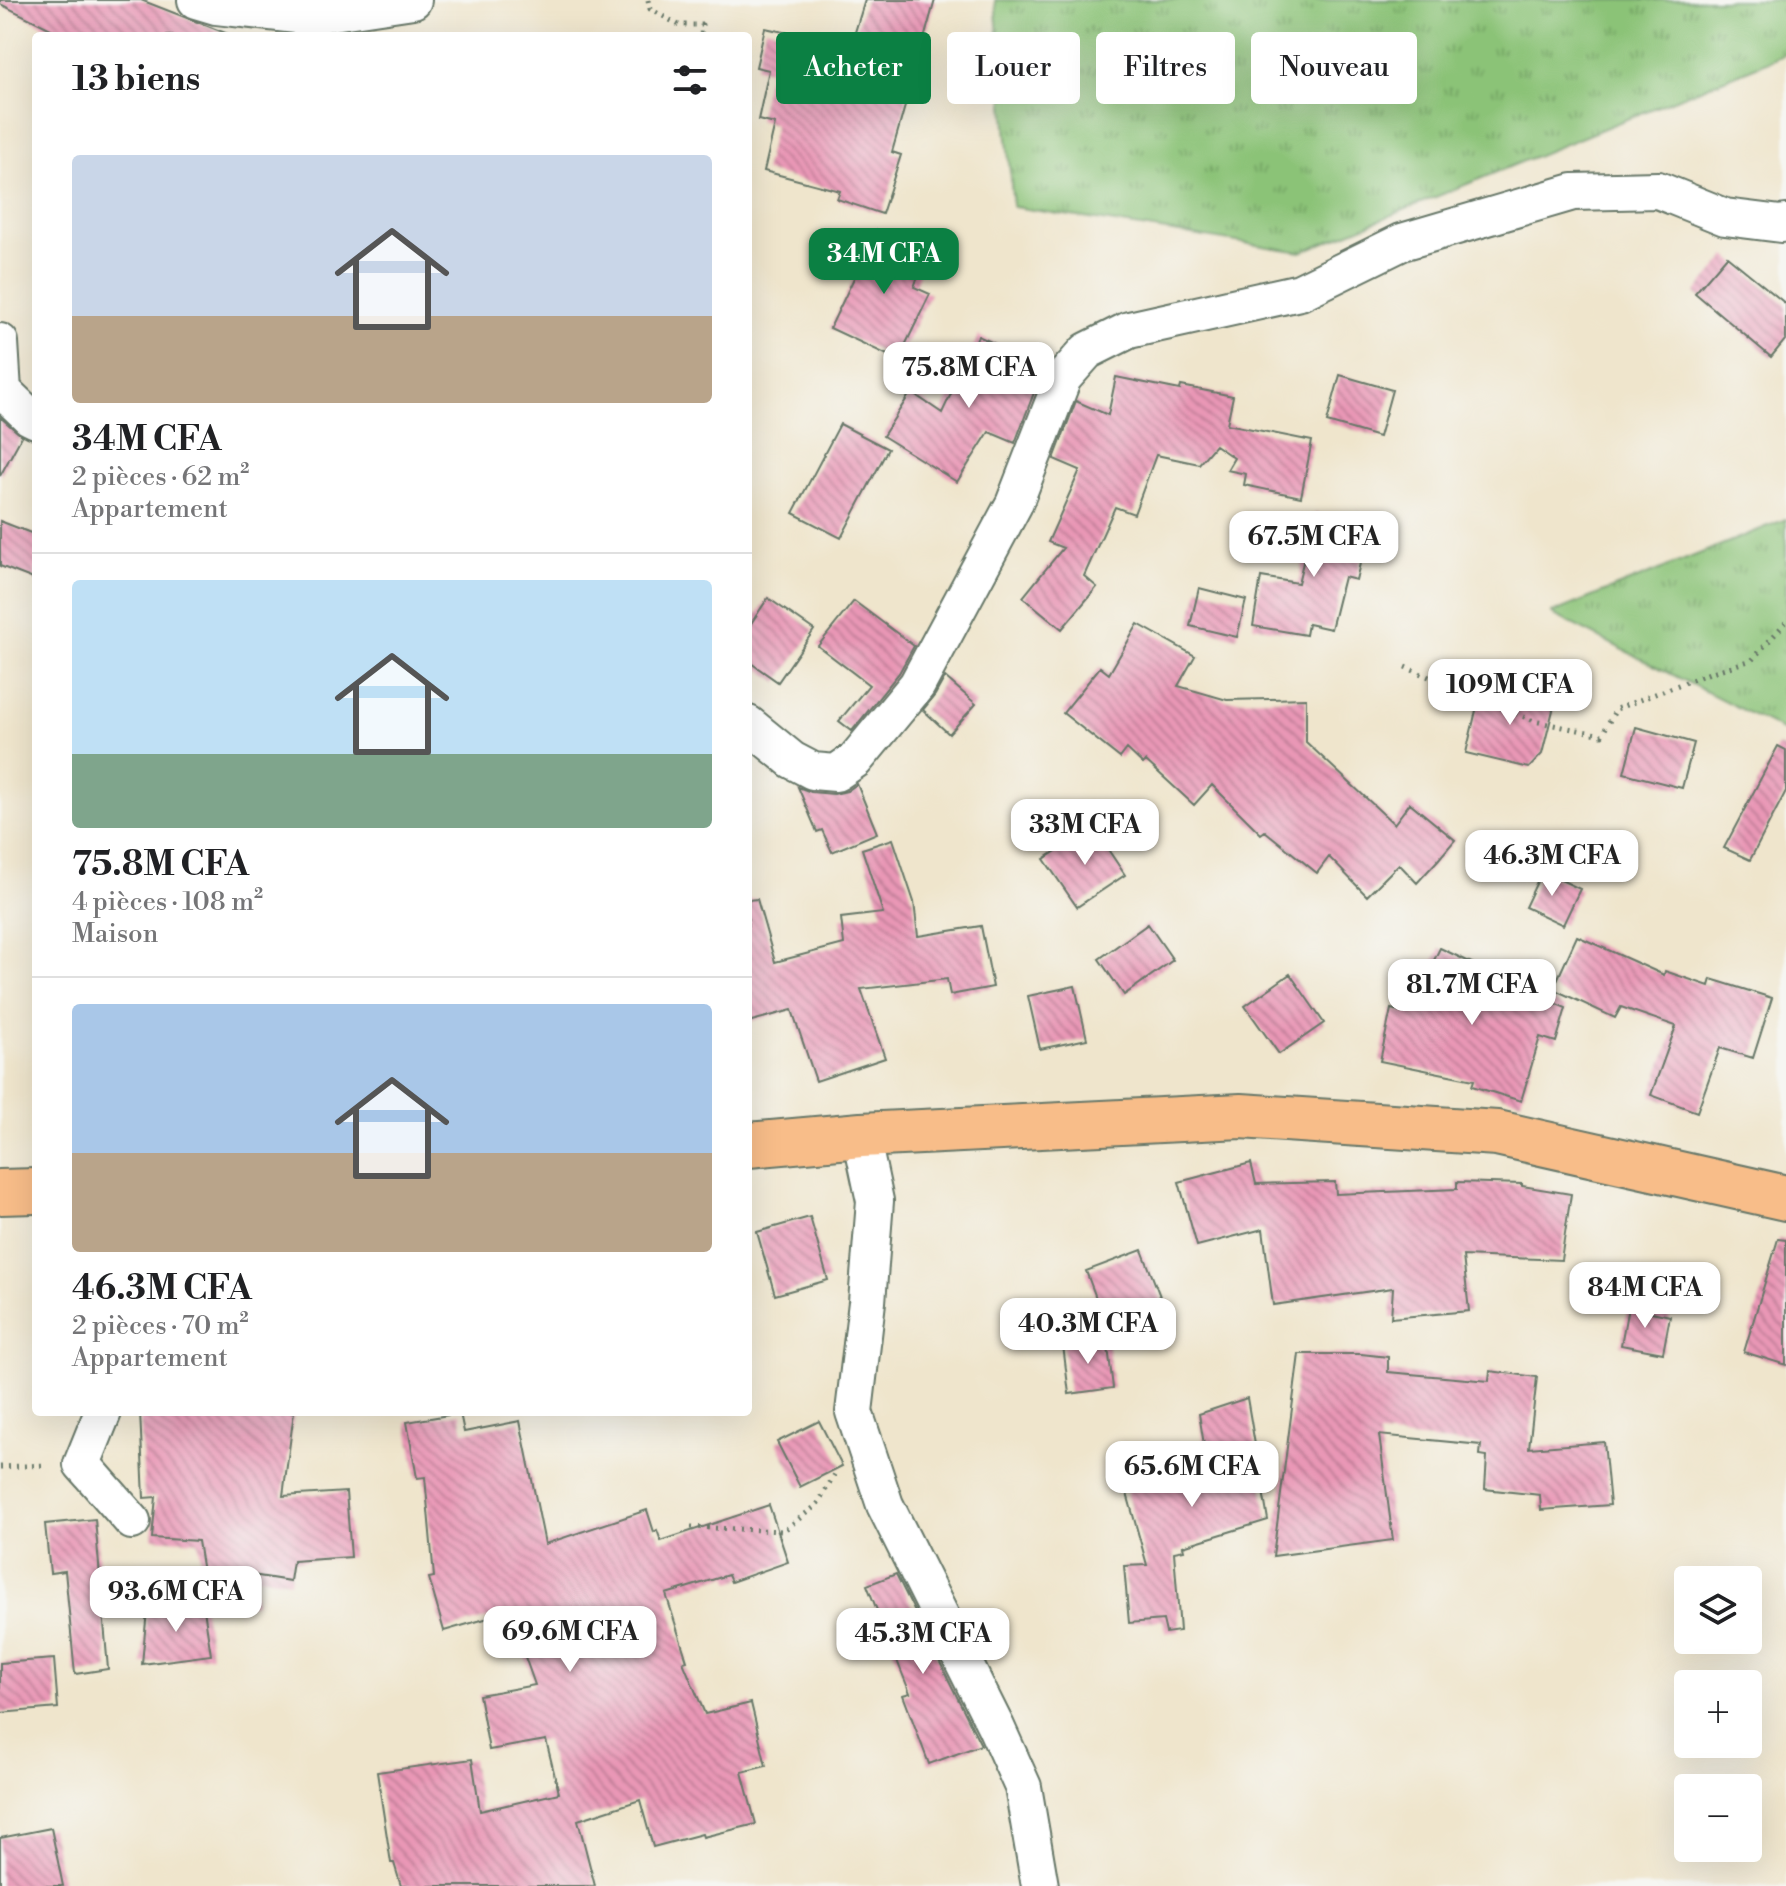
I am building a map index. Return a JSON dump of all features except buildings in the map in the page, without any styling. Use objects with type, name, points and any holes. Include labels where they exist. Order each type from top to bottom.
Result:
[{"type":"main road","points":[[752,1145],[861,1135],[1241,1116],[1497,1133],[1786,1198]]},
{"type":"main road","points":[[0,1192],[32,1191]]},
{"type":"street","points":[[196,0],[216,6],[317,8],[413,0]]},
{"type":"street","points":[[752,727],[792,760],[813,771],[836,773],[855,760],[917,685],[1014,504],[1063,378],[1087,351],[1129,330],[1300,292],[1402,242],[1573,192],[1658,190],[1725,217],[1786,223]]},
{"type":"street","points":[[0,342],[3,391],[32,418]]},
{"type":"street","points":[[861,1135],[875,1201],[854,1412],[885,1505],[1023,1787],[1040,1886]]},
{"type":"street","points":[[101,1416],[82,1464],[132,1521]]},
{"type":"path","points":[[648,0],[650,9],[679,25],[702,25],[701,32]]},
{"type":"path","points":[[1405,667],[1534,721],[1602,735],[1616,709],[1752,660],[1786,622]]},
{"type":"path","points":[[0,1467],[82,1464]]},
{"type":"path","points":[[691,1527],[783,1531],[817,1505],[836,1471]]},
{"type":"green space","points":[[995,0],[1786,0],[1786,54],[1301,252],[1013,207],[1004,104],[1080,104],[1080,32],[998,32]]},
{"type":"green space","points":[[1786,519],[1786,732],[1552,614],[1552,613]]}]
